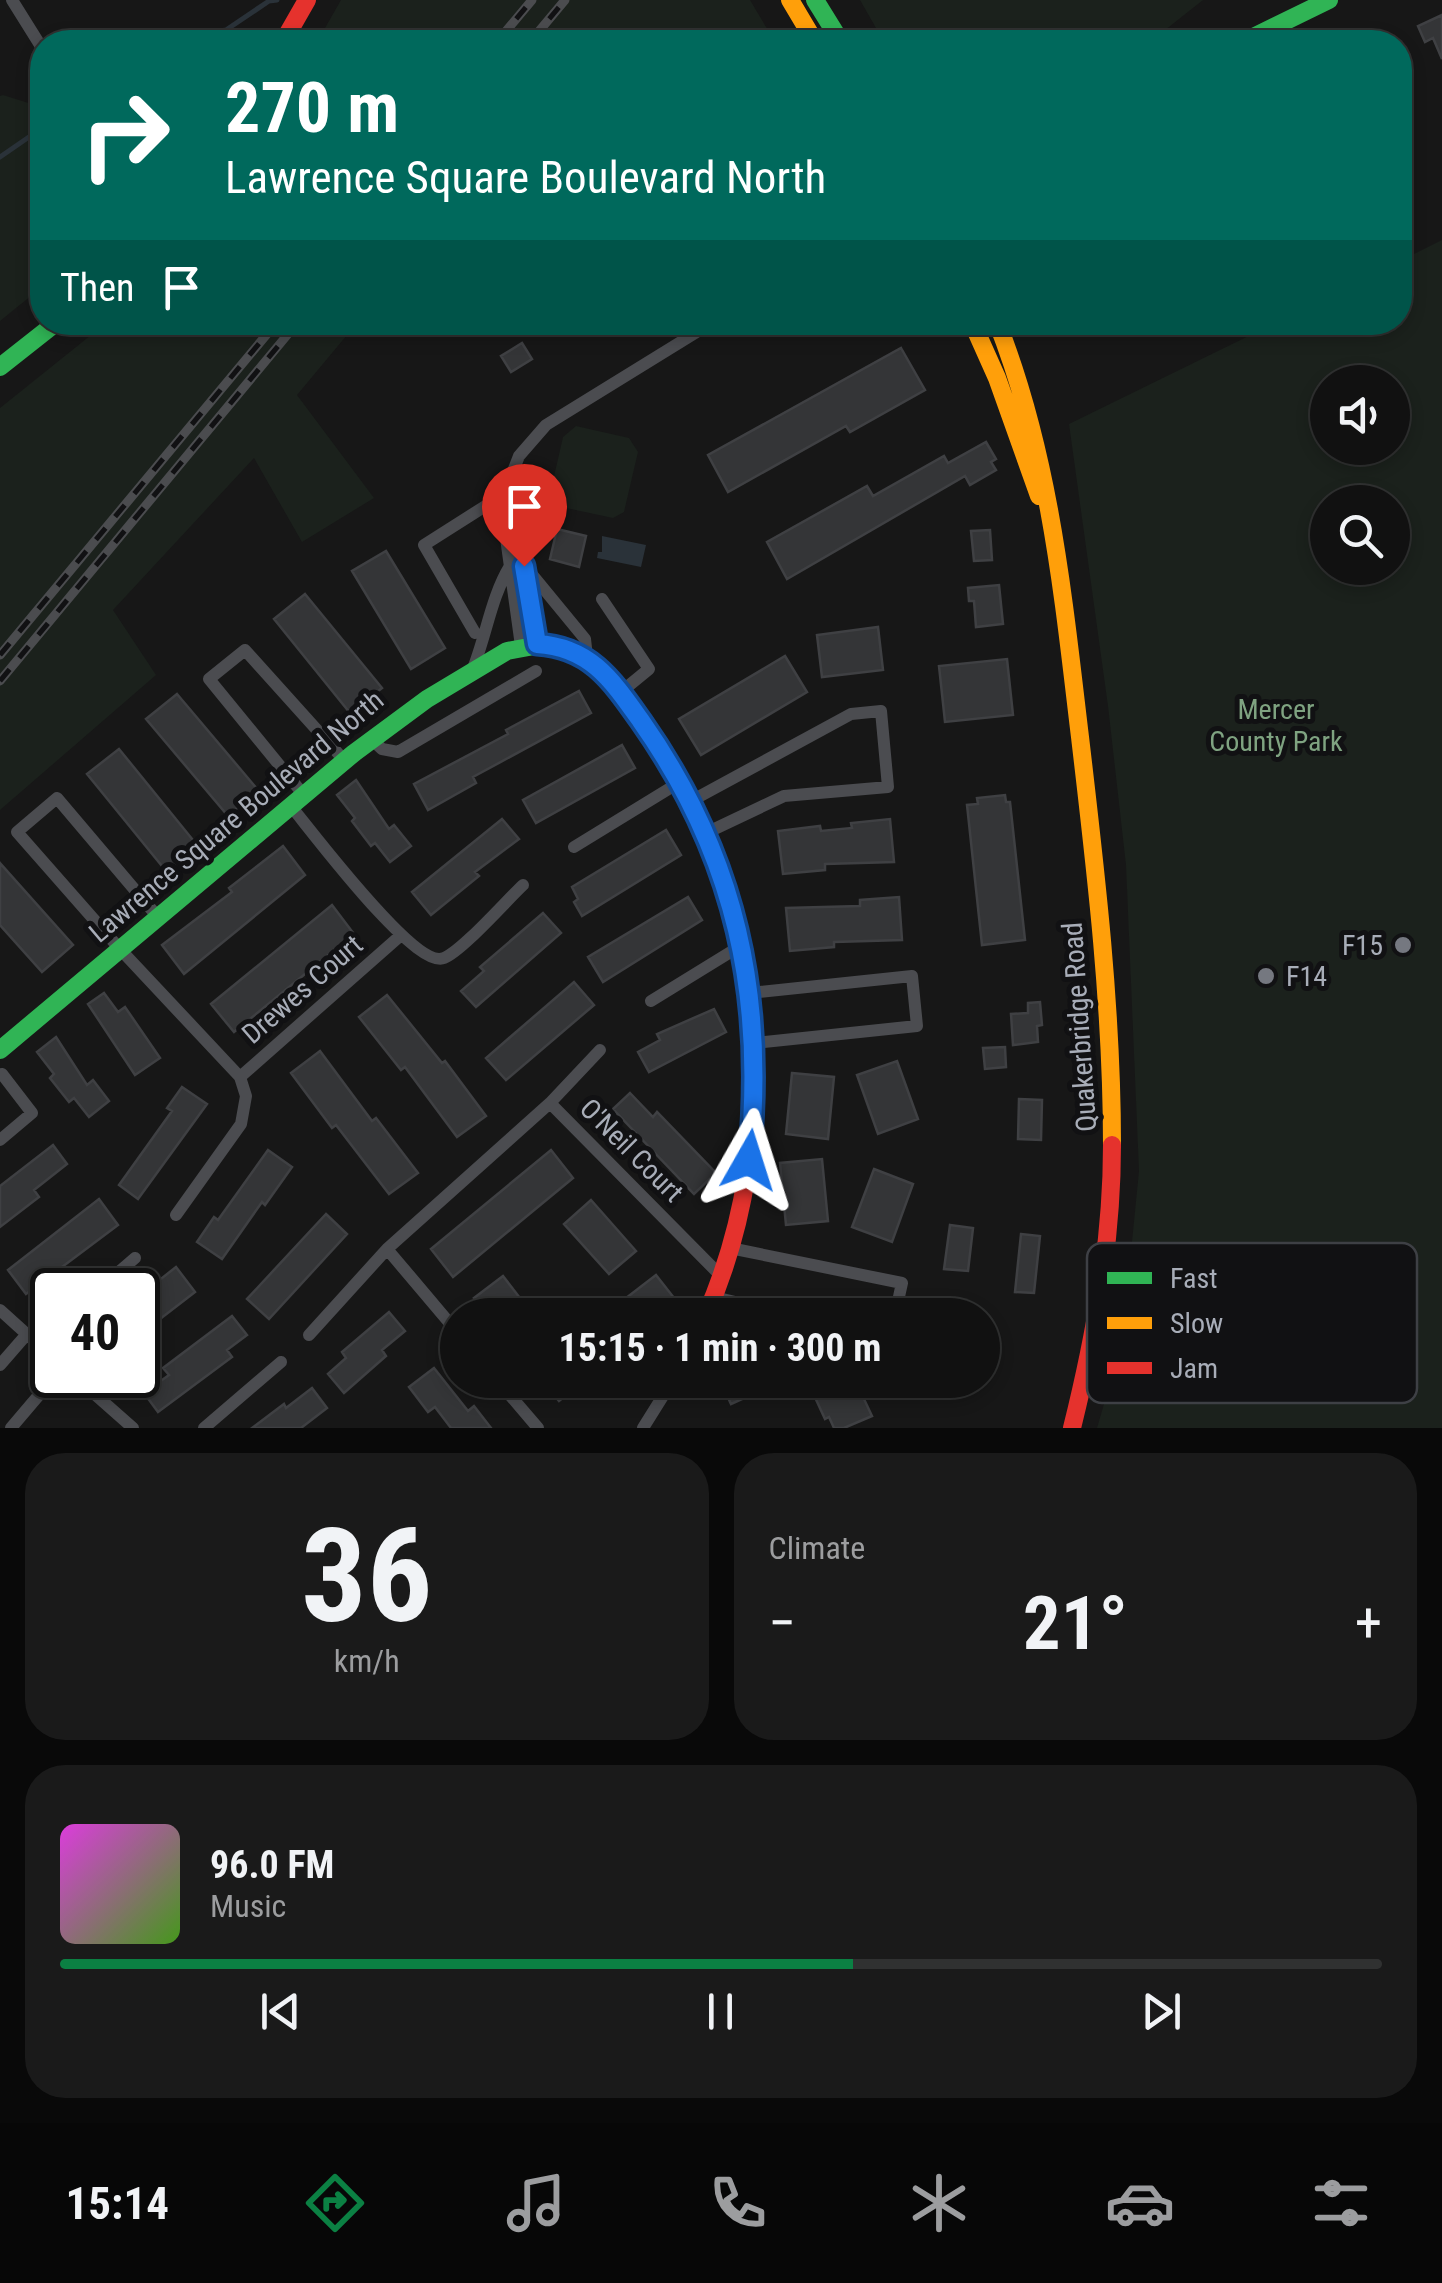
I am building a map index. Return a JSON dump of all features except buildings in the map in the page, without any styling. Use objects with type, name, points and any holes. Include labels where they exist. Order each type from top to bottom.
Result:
[{"type":"main road","points":[[290,30],[307,0]]},
{"type":"main road","points":[[790,0],[808,30]]},
{"type":"main road","points":[[815,0],[834,30]]},
{"type":"main road","points":[[1268,30],[1330,0]]},
{"type":"main road","points":[[0,367],[40,335]]},
{"type":"main road","points":[[978,335],[1034,480],[1067,620]]},
{"type":"main road","points":[[1002,335],[1025,398],[1048,483],[1067,620]]},
{"type":"main road","name":"Quakerbridge Road","points":[[1067,620],[1110,1012],[1114,1090],[1108,1243]]},
{"type":"main road","points":[[529,645],[571,649],[587,657],[621,692],[691,801],[733,908],[750,993],[754,1106],[749,1160],[730,1248],[714,1297]]},
{"type":"main road","name":"Lawrence Square Boulevard North","points":[[0,1050],[400,715],[472,672],[529,645]]},
{"type":"main road","name":"Quakerbridge Road","points":[[1072,1428],[1087,1364]]},
{"type":"street","points":[[12,0],[31,30]]},
{"type":"street","points":[[529,645],[517,565],[501,502],[520,456],[546,426],[692,335]]},
{"type":"street","points":[[475,633],[424,545],[487,505],[501,502]]},
{"type":"street","points":[[517,565],[585,639],[587,657]]},
{"type":"street","points":[[472,672],[486,637],[500,581],[517,565]]},
{"type":"street","points":[[602,598],[649,668],[621,692]]},
{"type":"street","name":"Drewes Court","points":[[157,916],[56,798],[17,832],[240,1076],[400,936],[208,679],[245,650],[344,760]]},
{"type":"street","points":[[370,738],[382,749],[398,752],[536,671]]},
{"type":"street","points":[[691,801],[851,714],[881,711],[888,787],[784,796],[706,834]]},
{"type":"street","points":[[574,847],[680,782]]},
{"type":"street","points":[[400,936],[426,957],[444,958],[523,885]]},
{"type":"street","points":[[652,1001],[742,945]]},
{"type":"street","points":[[750,993],[912,976],[917,1026],[754,1043]]},
{"type":"street","name":"O'Neil Court","points":[[309,1335],[387,1249],[550,1103],[600,1050]]},
{"type":"street","points":[[0,1140],[32,1113],[2,1074]]},
{"type":"street","points":[[176,1215],[241,1124],[246,1096],[240,1076]]},
{"type":"street","name":"O'Neil Court","points":[[550,1103],[721,1276]]},
{"type":"street","points":[[730,1248],[902,1283],[898,1298]]},
{"type":"street","points":[[387,1249],[440,1312]]},
{"type":"street","points":[[123,1268],[135,1258]]},
{"type":"street","points":[[714,1297],[718,1298]]},
{"type":"street","points":[[0,1310],[30,1336]]},
{"type":"street","points":[[0,1365],[30,1340]]},
{"type":"street","points":[[204,1428],[280,1362]]},
{"type":"street","points":[[11,1428],[36,1398]]},
{"type":"street","points":[[99,1398],[133,1428]]},
{"type":"street","points":[[512,1398],[538,1428]]},
{"type":"street","points":[[643,1428],[662,1398]]},
{"type":"green space","points":[[341,0],[750,0],[768,30],[324,30]]},
{"type":"green space","points":[[860,0],[1203,0],[1165,30],[877,30]]},
{"type":"green space","points":[[0,96],[30,103],[30,297],[0,321]]},
{"type":"green space","name":"Mercer County Park","points":[[1442,240],[1442,1428],[1097,1428],[1104,1403],[1417,1403],[1417,1243],[1132,1243],[1139,1171],[1126,865],[1069,424],[1251,335],[1412,335],[1412,255]]},
{"type":"green space","points":[[91,335],[347,335],[297,395],[374,498],[302,542],[254,458],[113,610],[156,675],[0,810],[0,408]]},
{"type":"green space","points":[[576,426],[629,438],[638,452],[624,512],[613,518],[557,506],[550,494],[563,437]]},
{"type":"shaded area","points":[[602,536],[646,545],[641,567],[597,558],[598,552],[602,552]]},
{"type":"waterway","points":[[226,30],[269,1],[277,0]]},
{"type":"waterway","points":[[0,157],[30,136]]},
{"type":"railway","points":[[507,30],[532,0]]},
{"type":"railway","points":[[540,30],[565,0]]},
{"type":"railway","points":[[0,655],[266,335]]},
{"type":"railway","points":[[0,681],[287,335]]},
{"type":"traffic: fast","points":[[815,0],[834,30]]},
{"type":"traffic: fast","points":[[1268,30],[1329,0]]},
{"type":"traffic: fast","points":[[0,367],[41,335]]},
{"type":"traffic: fast","points":[[0,1050],[354,753],[427,699],[507,651],[545,644],[578,653],[617,689],[660,751]]},
{"type":"traffic: slow","points":[[790,0],[808,30]]},
{"type":"traffic: slow","points":[[978,335],[1039,496]]},
{"type":"traffic: slow","points":[[1002,335],[1030,423],[1060,579],[1102,941],[1112,1145]]},
{"type":"traffic: jam","points":[[290,30],[307,0]]},
{"type":"traffic: jam","points":[[660,751],[695,815],[722,883],[741,955],[752,1027],[754,1101],[747,1174],[731,1246],[712,1298]]},
{"type":"traffic: jam","points":[[1106,1243],[1112,1145]]},
{"type":"traffic: jam","points":[[1072,1428],[1087,1362]]},
{"type":"place","name":"F15","points":[[1403,945]]},
{"type":"place","name":"F14","points":[[1266,976]]},
{"type":"route","points":[[524,566],[537,644],[554,644],[587,657],[621,692],[662,750],[691,801],[717,860],[733,908],[750,993],[755,1060],[749,1160]]}]
